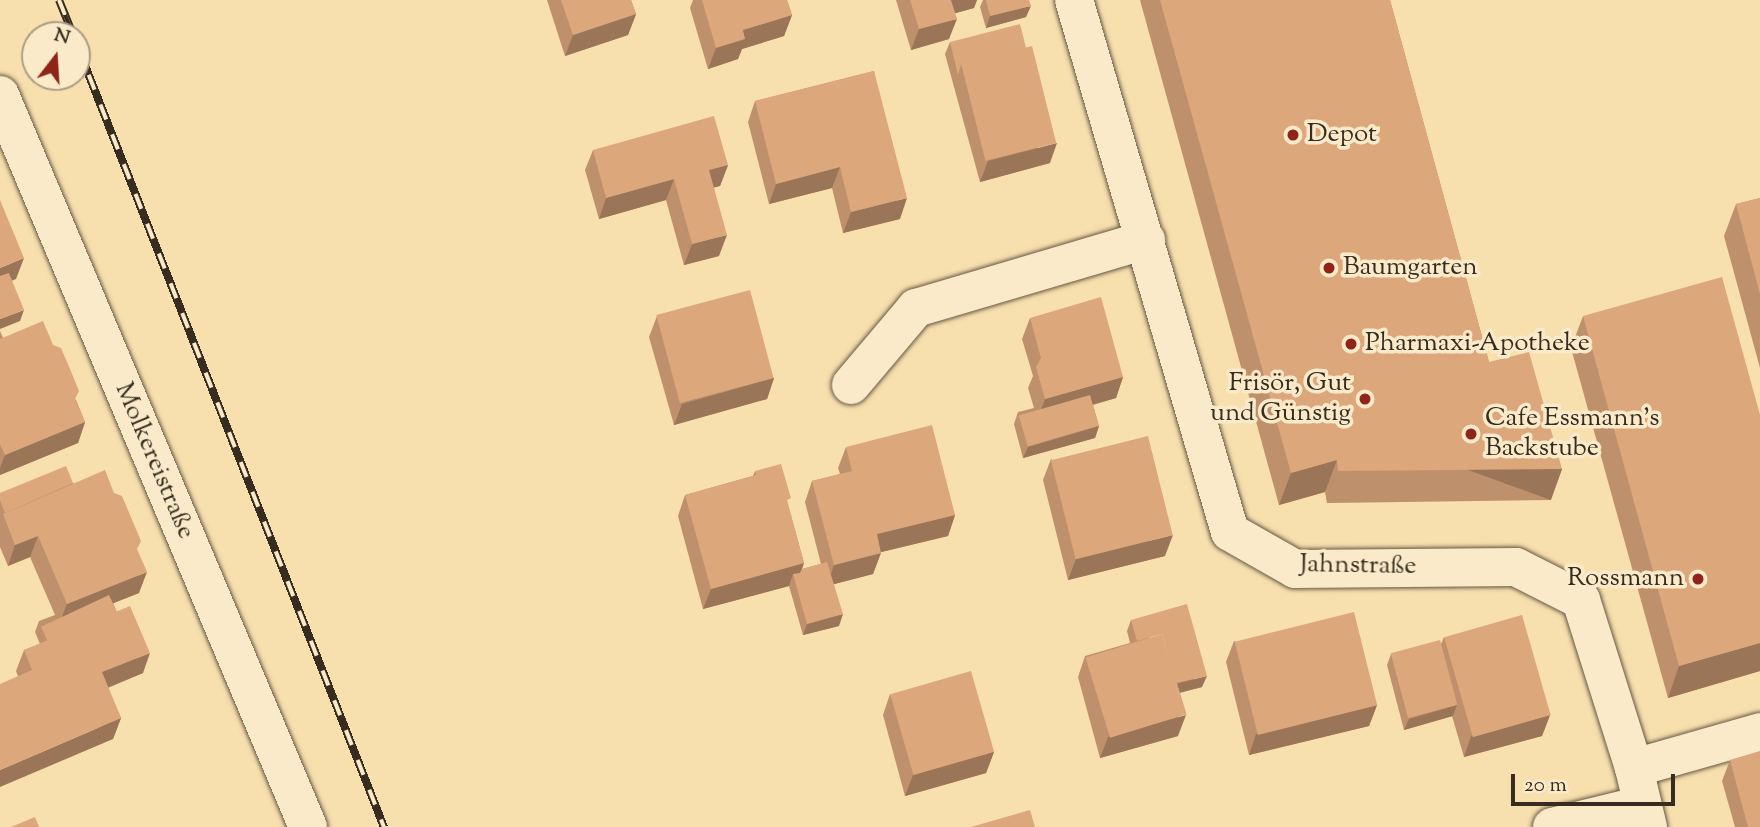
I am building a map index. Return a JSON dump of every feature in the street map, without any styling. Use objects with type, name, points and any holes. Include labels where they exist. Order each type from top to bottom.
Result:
[{"type":"street","name":"Jahnstraße","points":[[1074,0],[1230,532],[1295,569],[1516,567],[1581,600],[1634,768]]},
{"type":"street","name":"Molkereistraße","points":[[0,95],[308,827]]},
{"type":"street","points":[[850,385],[916,308],[1146,240]]},
{"type":"street","points":[[1552,827],[1645,816],[1634,768],[1760,732]]},
{"type":"building","points":[[561,0],[631,0],[636,14],[573,35]]},
{"type":"building","points":[[702,0],[787,0],[792,15],[743,30],[745,39],[716,48]]},
{"type":"building","points":[[910,0],[951,0],[957,19],[919,29]]},
{"type":"building","points":[[986,0],[1029,0],[1031,6],[990,16]]},
{"type":"building","name":"Baumgarten","points":[[1160,0],[1390,0],[1489,362],[1529,352],[1562,469],[1338,471],[1337,460],[1291,473]]},
{"type":"building","points":[[1020,24],[1026,48],[961,65],[958,75],[950,42]]},
{"type":"building","points":[[1032,46],[1056,143],[985,161],[961,64]]},
{"type":"building","points":[[874,71],[907,198],[851,212],[840,167],[776,184],[755,101]]},
{"type":"building","points":[[714,116],[728,165],[709,170],[727,235],[692,244],[674,179],[606,198],[593,150]]},
{"type":"building","points":[[1760,198],[1760,294],[1736,204]]},
{"type":"building","points":[[0,200],[24,258],[0,268]]},
{"type":"building","points":[[9,273],[24,310],[0,319],[0,276]]},
{"type":"building","name":"Rossmann","points":[[1722,277],[1760,415],[1760,643],[1679,666],[1583,316]]},
{"type":"building","points":[[750,290],[774,378],[680,403],[656,315]]},
{"type":"building","points":[[1101,297],[1123,377],[1045,399],[1036,367],[1041,358],[1030,318]]},
{"type":"building","points":[[43,321],[53,345],[61,348],[70,369],[79,391],[75,399],[85,422],[5,455],[0,444],[0,339]]},
{"type":"building","points":[[1090,395],[1099,426],[1028,446],[1019,415]]},
{"type":"building","points":[[932,425],[955,515],[877,534],[881,553],[834,565],[812,481],[852,471],[846,447]]},
{"type":"building","points":[[1148,436],[1173,535],[1076,559],[1051,460]]},
{"type":"building","points":[[781,464],[791,498],[787,500],[804,563],[711,589],[685,495],[756,475],[755,471]]},
{"type":"building","points":[[66,466],[73,483],[5,513],[0,493]]},
{"type":"building","points":[[105,470],[114,493],[122,496],[141,541],[137,549],[147,572],[67,604],[38,536],[15,545],[3,514]]},
{"type":"building","points":[[827,562],[843,614],[807,624],[793,574]]},
{"type":"building","points":[[109,595],[117,612],[49,644],[41,627]]},
{"type":"building","points":[[1187,604],[1207,676],[1176,683],[1162,634],[1137,641],[1131,620]]},
{"type":"building","points":[[130,606],[150,653],[102,672],[121,718],[0,770],[0,684],[32,670],[24,650]]},
{"type":"building","points":[[1354,612],[1377,705],[1258,735],[1235,642]]},
{"type":"building","points":[[1522,615],[1551,715],[1473,737],[1444,637]]},
{"type":"building","points":[[1162,634],[1187,714],[1110,738],[1085,657]]},
{"type":"building","points":[[1440,640],[1457,705],[1408,718],[1391,653]]},
{"type":"building","points":[[971,671],[994,752],[913,775],[890,694]]},
{"type":"building","points":[[1760,751],[1760,827],[1748,827],[1730,760]]},
{"type":"building","points":[[1030,810],[1035,827],[971,827]]},
{"type":"building","points":[[35,817],[39,827],[11,827]]},
{"type":"railway","points":[[59,0],[67,21]]},
{"type":"railway","points":[[91,81],[384,827]]},
{"type":"place","name":"Depot","points":[[1293,135]]},
{"type":"place","name":"Baumgarten","points":[[1329,268]]},
{"type":"place","name":"Pharmaxi-Apotheke","points":[[1351,344]]},
{"type":"place","name":"Frisör, Gut und Günstig","points":[[1365,399]]},
{"type":"place","name":"Cafe Essmann's Backstube","points":[[1471,434]]},
{"type":"place","name":"Rossmann","points":[[1698,579]]}]
